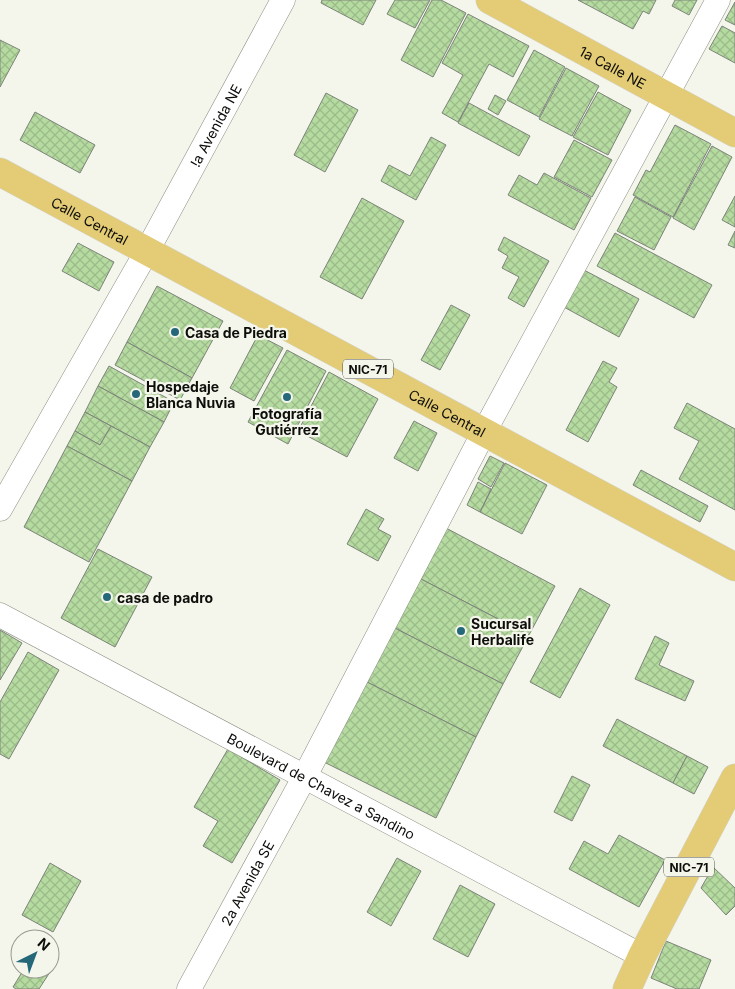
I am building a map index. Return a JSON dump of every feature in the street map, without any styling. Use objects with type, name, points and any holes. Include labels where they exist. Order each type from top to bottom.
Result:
[{"type":"highway","name":"1a Calle NE","points":[[490,0],[735,133]]},
{"type":"highway","name":"Calle Central","points":[[0,172],[735,567]]},
{"type":"highway","name":"NIC-71","points":[[627,989],[642,956],[735,778]]},
{"type":"street","name":"!a Avenida NE","points":[[0,508],[147,251],[283,0]]},
{"type":"street","name":"2a Avenida SE","points":[[189,989],[304,776],[484,432],[718,0]]},
{"type":"street","name":"Boulevard de Chavez a Sandino","points":[[0,615],[642,956]]},
{"type":"building","points":[[322,0],[376,0],[363,25],[321,3]]},
{"type":"building","points":[[395,0],[430,0],[415,28],[387,14]]},
{"type":"building","points":[[432,0],[441,0],[466,13],[433,77],[401,60]]},
{"type":"building","points":[[578,0],[656,0],[649,14],[643,11],[633,29]]},
{"type":"building","points":[[675,0],[697,0],[689,15],[672,6]]},
{"type":"building","points":[[735,2],[735,25],[725,20]]},
{"type":"building","points":[[468,14],[529,46],[513,77],[489,64],[458,122],[442,113],[463,75],[442,63]]},
{"type":"building","points":[[722,26],[735,33],[735,63],[709,49]]},
{"type":"building","points":[[0,40],[20,50],[0,87]]},
{"type":"building","points":[[534,50],[565,67],[539,117],[507,100]]},
{"type":"building","points":[[566,68],[599,86],[572,136],[539,119]]},
{"type":"building","points":[[598,92],[631,110],[608,155],[573,137]]},
{"type":"building","points":[[326,93],[358,110],[325,172],[294,155]]},
{"type":"building","points":[[495,95],[506,101],[498,115],[488,109]]},
{"type":"building","points":[[469,103],[530,136],[519,156],[458,123]]},
{"type":"building","points":[[35,112],[95,145],[80,173],[20,140]]},
{"type":"building","points":[[675,125],[711,144],[673,217],[633,195],[646,170],[650,172]]},
{"type":"building","points":[[431,137],[446,145],[416,200],[381,181],[389,165],[410,176]]},
{"type":"building","points":[[574,140],[612,160],[592,197],[554,177]]},
{"type":"building","points":[[712,146],[732,157],[694,230],[673,218]]},
{"type":"building","points":[[544,173],[591,198],[574,230],[508,195],[519,175],[537,185]]},
{"type":"building","points":[[735,196],[735,227],[722,220]]},
{"type":"building","points":[[635,197],[671,217],[654,250],[617,231]]},
{"type":"building","points":[[362,198],[404,221],[362,299],[320,277]]},
{"type":"building","points":[[735,231],[735,248],[728,245]]},
{"type":"building","points":[[615,233],[712,285],[694,318],[597,266]]},
{"type":"building","points":[[504,237],[549,261],[524,307],[508,298],[519,277],[502,268],[508,256],[498,250]]},
{"type":"building","points":[[78,243],[114,262],[99,291],[62,271]]},
{"type":"building","points":[[582,269],[639,299],[619,337],[562,306]]},
{"type":"building","name":"Casa de Piedra","points":[[157,286],[223,321],[192,378],[127,342]]},
{"type":"building","points":[[451,305],[470,315],[440,370],[421,360]]},
{"type":"building","points":[[258,335],[283,348],[254,401],[230,388]]},
{"type":"building","points":[[127,342],[192,378],[180,400],[115,365]]},
{"type":"building","name":"Fotografía Gutiérrez","points":[[287,350],[326,371],[288,444],[248,422]]},
{"type":"building","points":[[603,361],[617,368],[609,382],[617,387],[588,442],[566,430]]},
{"type":"building","name":"Hospedaje Blanca Nuvia","points":[[109,366],[174,402],[164,422],[98,386]]},
{"type":"building","points":[[329,372],[378,399],[347,457],[298,431]]},
{"type":"building","points":[[98,386],[164,422],[150,447],[85,412]]},
{"type":"building","points":[[687,403],[735,429],[735,510],[679,479],[699,441],[674,428]]},
{"type":"building","points":[[85,412],[111,426],[100,445],[75,431]]},
{"type":"building","points":[[414,421],[437,433],[418,471],[394,458]]},
{"type":"building","points":[[111,426],[150,447],[132,481],[67,446],[75,431],[100,445]]},
{"type":"building","points":[[67,446],[132,481],[89,562],[24,527]]},
{"type":"building","points":[[490,456],[504,463],[491,487],[478,479]]},
{"type":"building","points":[[505,463],[547,485],[522,534],[480,512]]},
{"type":"building","points":[[641,470],[708,506],[700,522],[633,485]]},
{"type":"building","points":[[478,482],[491,489],[480,512],[467,505]]},
{"type":"building","points":[[366,509],[384,519],[378,529],[391,536],[378,561],[347,544]]},
{"type":"building","points":[[446,528],[555,586],[529,635],[419,578]]},
{"type":"building","name":"casa de padro","points":[[98,549],[152,577],[115,647],[61,618]]},
{"type":"building","name":"Sucursal Herbalife","points":[[419,578],[529,635],[503,684],[393,627]]},
{"type":"building","points":[[580,588],[610,605],[560,698],[530,682]]},
{"type":"building","points":[[393,627],[503,684],[476,737],[365,681]]},
{"type":"building","points":[[0,630],[22,643],[0,680]]},
{"type":"building","points":[[655,636],[669,643],[659,665],[694,681],[685,701],[635,679]]},
{"type":"building","points":[[28,652],[59,670],[9,759],[0,754],[0,702]]},
{"type":"building","points":[[365,681],[476,737],[436,818],[324,762]]},
{"type":"building","points":[[617,719],[687,756],[673,783],[603,746]]},
{"type":"building","points":[[228,749],[280,780],[232,863],[203,846],[218,821],[194,807]]},
{"type":"building","points":[[687,756],[708,767],[694,794],[673,783]]},
{"type":"building","points":[[572,776],[590,785],[572,821],[554,812]]},
{"type":"building","points":[[619,835],[665,860],[639,907],[569,869],[584,841],[608,854]]},
{"type":"building","points":[[397,858],[421,871],[391,926],[367,912]]},
{"type":"building","points":[[50,863],[81,881],[55,929],[48,929],[22,915]]},
{"type":"building","points":[[713,867],[735,888],[735,906],[726,915],[701,888]]},
{"type":"building","points":[[460,885],[495,904],[468,957],[433,939]]},
{"type":"building","points":[[666,941],[711,960],[699,989],[677,989],[651,978]]},
{"type":"building","points":[[18,979],[45,979],[39,989],[16,989],[13,987]]},
{"type":"place","name":"Casa de Piedra","points":[[175,332]]},
{"type":"place","name":"Hospedaje Blanca Nuvia","points":[[136,394]]},
{"type":"place","name":"Fotografía Gutiérrez","points":[[287,397]]},
{"type":"place","name":"casa de padro","points":[[107,597]]},
{"type":"place","name":"Sucursal Herbalife","points":[[461,631]]}]
